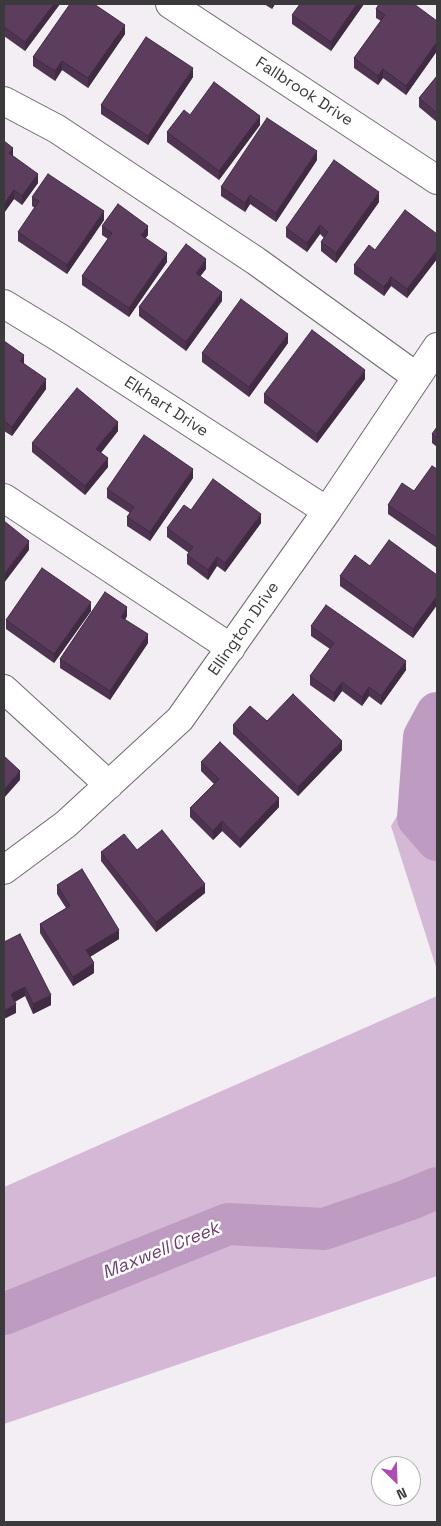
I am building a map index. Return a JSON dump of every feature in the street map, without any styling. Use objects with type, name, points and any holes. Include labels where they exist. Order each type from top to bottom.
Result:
[{"type":"street","name":"Fallbrook Drive","points":[[170,4],[437,180]]},
{"type":"street","points":[[4,101],[57,129],[256,261],[417,377]]},
{"type":"street","name":"Elkhart Drive","points":[[4,304],[60,338],[327,512]]},
{"type":"street","name":"Ellington Drive","points":[[4,870],[66,824],[180,719],[327,512],[437,347]]},
{"type":"street","points":[[4,498],[231,648]]},
{"type":"street","points":[[4,689],[108,785]]},
{"type":"shaded area","points":[[437,748],[437,970],[391,826]]},
{"type":"shaded area","points":[[437,996],[437,1276],[4,1424],[4,1187]]},
{"type":"building","points":[[4,4],[54,4],[25,42],[4,27]]},
{"type":"building","points":[[70,4],[94,4],[125,25],[88,78],[62,61],[55,71],[33,57]]},
{"type":"building","points":[[300,4],[357,4],[331,42],[292,15]]},
{"type":"building","points":[[379,4],[414,4],[437,21],[437,42],[406,86],[383,69],[378,76],[354,58],[385,15],[376,9]]},
{"type":"building","points":[[146,37],[193,68],[148,136],[101,105]]},
{"type":"building","points":[[437,76],[437,113],[419,98]]},
{"type":"building","points":[[214,82],[260,116],[219,171],[167,132],[184,110],[190,115]]},
{"type":"building","points":[[267,118],[317,151],[276,213],[250,195],[245,203],[221,187]]},
{"type":"building","points":[[4,141],[13,148],[9,153],[38,174],[22,196],[14,190],[4,204]]},
{"type":"building","points":[[334,160],[379,192],[336,253],[321,242],[328,232],[320,225],[307,243],[286,228]]},
{"type":"building","points":[[48,174],[104,211],[67,265],[18,232],[39,201],[32,197]]},
{"type":"building","points":[[118,204],[148,226],[141,235],[167,253],[129,308],[82,276],[112,233],[102,226]]},
{"type":"building","points":[[405,210],[437,234],[437,250],[407,289],[391,277],[384,287],[354,265],[369,245],[375,250]]},
{"type":"building","points":[[186,244],[206,259],[196,273],[222,292],[186,342],[139,307]]},
{"type":"building","points":[[241,299],[288,334],[249,387],[202,353]]},
{"type":"building","points":[[312,330],[365,370],[317,434],[264,394]]},
{"type":"building","points":[[4,341],[24,355],[20,361],[46,379],[12,427],[4,421]]},
{"type":"building","points":[[77,388],[118,422],[96,449],[108,458],[85,486],[32,443]]},
{"type":"building","points":[[437,427],[437,438],[432,434]]},
{"type":"building","points":[[144,435],[193,469],[150,532],[127,517],[134,507],[107,489]]},
{"type":"building","points":[[432,466],[437,469],[437,538],[388,505],[402,483],[414,491]]},
{"type":"building","points":[[213,479],[261,514],[225,563],[217,557],[208,570],[187,555],[193,547],[167,528],[184,505],[191,510]]},
{"type":"building","points":[[4,521],[29,541],[4,574]]},
{"type":"building","points":[[389,540],[437,575],[437,596],[413,629],[340,576],[355,555],[370,566]]},
{"type":"building","points":[[42,568],[91,602],[54,654],[6,620]]},
{"type":"building","points":[[105,592],[127,607],[121,617],[148,634],[110,691],[60,659]]},
{"type":"building","points":[[326,605],[406,661],[381,696],[369,687],[362,697],[342,682],[334,693],[310,676],[334,643],[311,626]]},
{"type":"building","points":[[293,694],[342,741],[298,787],[233,725],[250,706],[267,721]]},
{"type":"building","points":[[220,742],[279,798],[240,839],[222,821],[213,831],[190,808],[219,779],[201,762]]},
{"type":"building","points":[[4,756],[20,771],[4,789]]},
{"type":"building","points":[[162,830],[205,884],[156,922],[101,852],[124,834],[137,850]]},
{"type":"building","points":[[82,869],[119,930],[86,950],[94,963],[73,977],[40,924],[70,906],[57,885]]},
{"type":"building","points":[[20,934],[51,995],[33,1004],[25,987],[11,994],[16,1004],[4,1010],[4,942]]},
{"type":"waterway","name":"Maxwell Creek","points":[[437,713],[424,737],[418,818],[437,840]]},
{"type":"waterway","name":"Maxwell Creek","points":[[4,1314],[228,1224],[324,1229],[437,1188]]}]
